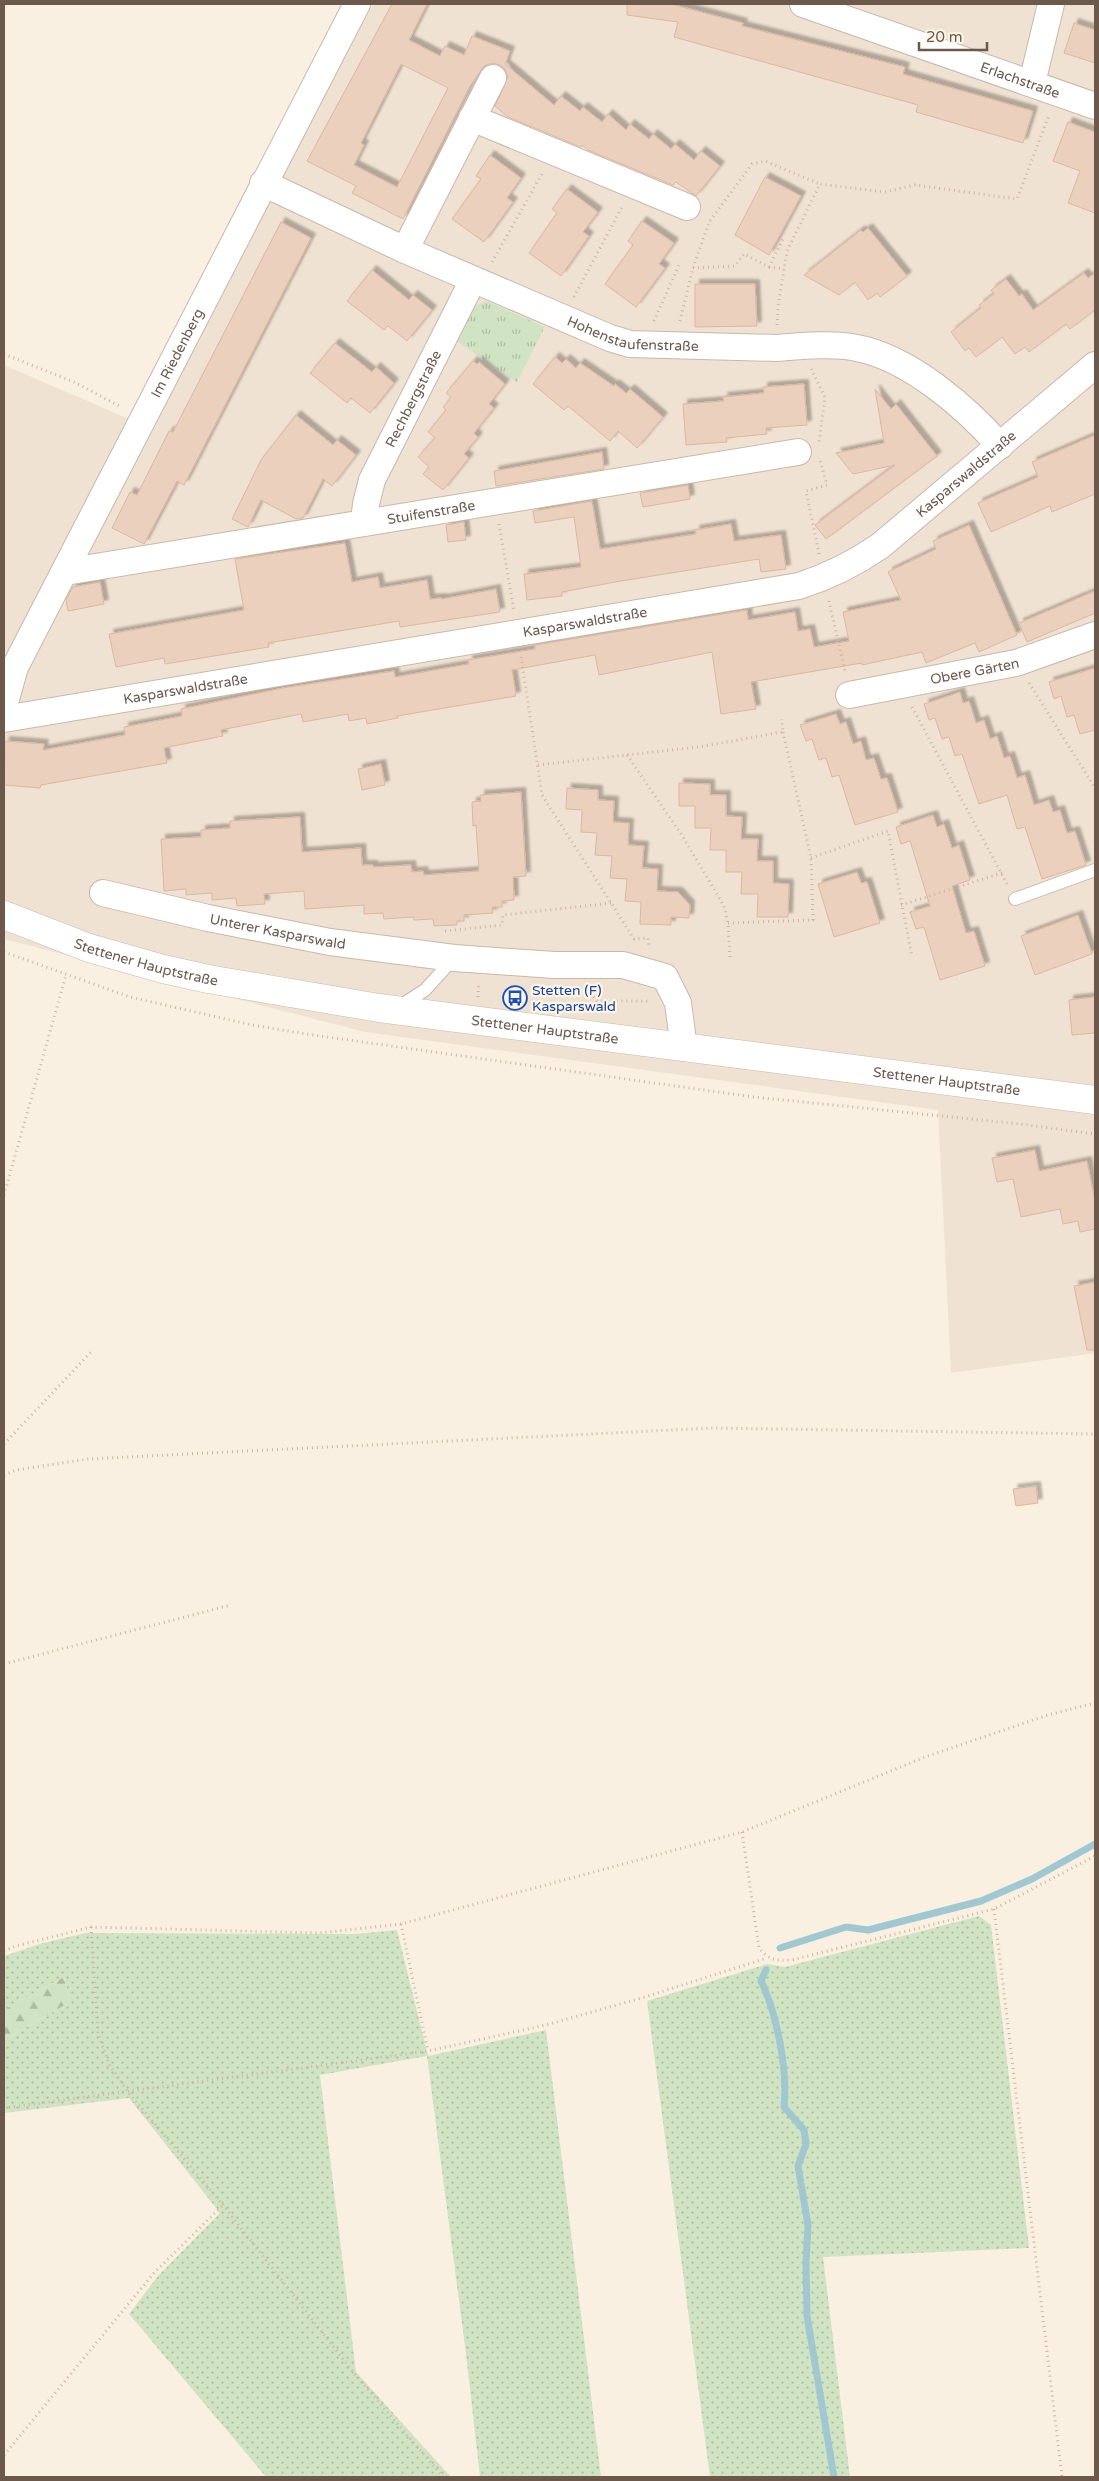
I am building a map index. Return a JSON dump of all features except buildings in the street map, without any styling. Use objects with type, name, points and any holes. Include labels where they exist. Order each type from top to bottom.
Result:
[{"type":"street","name":"Im Riedenberg","points":[[4,706],[15,667],[357,4]]},
{"type":"street","name":"Erlachstraße","points":[[803,4],[1095,106]]},
{"type":"street","points":[[1032,83],[1051,4]]},
{"type":"street","points":[[406,250],[493,78]]},
{"type":"street","points":[[472,118],[687,207]]},
{"type":"street","name":"Hohenstaufenstraße","points":[[263,183],[406,250],[610,338],[643,346],[856,347],[885,357],[934,384],[980,423],[1000,446]]},
{"type":"street","name":"Rechbergstraße","points":[[364,522],[372,480],[476,281]]},
{"type":"street","name":"Kasparswaldstraße","points":[[4,719],[799,586],[850,566],[880,546],[1095,365]]},
{"type":"street","name":"Stuifenstraße","points":[[65,572],[798,452]]},
{"type":"street","name":"Obere Gärten","points":[[847,684],[901,686],[1016,663],[1095,635]]},
{"type":"street","name":"Unterer Kasparswald","points":[[103,893],[330,942],[454,958],[554,965],[623,965],[665,977],[678,1002],[684,1048]]},
{"type":"street","name":"Stettener Hauptstraße","points":[[4,915],[89,948],[163,969],[208,979],[394,1009],[1095,1100]]},
{"type":"lane","points":[[1015,899],[1095,870]]},
{"type":"lane","points":[[394,1009],[409,1002],[425,990],[454,958]]},
{"type":"path","points":[[673,346],[693,268],[709,222],[752,164],[765,161],[820,184],[886,192],[915,185],[1017,199],[1057,92]]},
{"type":"path","points":[[476,281],[554,152]]},
{"type":"path","points":[[563,318],[633,184]]},
{"type":"path","points":[[777,348],[778,306],[786,251],[820,184]]},
{"type":"path","points":[[769,267],[783,239]]},
{"type":"path","points":[[693,268],[735,266],[744,254],[769,267],[784,269]]},
{"type":"path","points":[[643,346],[679,265]]},
{"type":"path","points":[[4,354],[76,383],[142,418]]},
{"type":"path","points":[[495,501],[514,610]]},
{"type":"path","points":[[823,578],[847,684]]},
{"type":"path","points":[[521,655],[542,795],[634,938],[648,938],[649,945],[623,948],[623,965]]},
{"type":"path","points":[[1016,663],[1095,788]]},
{"type":"path","points":[[901,686],[1015,899]]},
{"type":"path","points":[[728,923],[813,920],[810,858],[783,732],[782,718]]},
{"type":"path","points":[[538,765],[731,743],[783,732]]},
{"type":"path","points":[[627,755],[684,837],[724,906],[728,923],[730,959]]},
{"type":"path","points":[[810,858],[888,831],[912,957]]},
{"type":"path","points":[[901,905],[1002,872]]},
{"type":"path","points":[[444,931],[502,925],[503,915],[612,903]]},
{"type":"path","points":[[4,952],[121,994],[171,1008],[252,1025],[384,1047],[754,1097],[1020,1124],[1095,1134]]},
{"type":"path","points":[[4,1196],[66,975]]},
{"type":"path","points":[[478,1001],[478,982],[488,982]]},
{"type":"path","points":[[583,984],[597,1001]]},
{"type":"path","points":[[584,1015],[597,1001],[678,1002]]},
{"type":"path","points":[[4,1444],[92,1351]]},
{"type":"path","points":[[4,1475],[16,1470],[88,1459],[711,1428],[1095,1434]]},
{"type":"path","points":[[4,1664],[231,1605]]},
{"type":"path","points":[[4,1951],[16,1946],[91,1927],[319,1933],[400,1924],[742,1832],[925,1757],[1048,1716],[1095,1703]]},
{"type":"path","points":[[742,1832],[758,1948],[767,1958],[777,1961],[792,1960],[994,1909],[1095,1856]]},
{"type":"path","points":[[994,1909],[1062,2477]]},
{"type":"path","points":[[400,1924],[428,2051]]},
{"type":"path","points":[[91,1927],[98,2034],[109,2064],[128,2092],[223,2204],[353,2372],[443,2477]]},
{"type":"path","points":[[4,2108],[428,2051],[546,2025],[645,1997],[767,1958]]},
{"type":"path","points":[[4,2455],[154,2272],[223,2204]]},
{"type":"shaded area","points":[[373,4],[1095,4],[1095,1353],[951,1373],[938,1110],[365,1032],[4,939],[4,365],[152,429]]},
{"type":"green space","points":[[487,301],[545,327],[517,382],[455,340],[471,312],[481,303]]},
{"type":"green space","points":[[979,1916],[991,1925],[1029,2248],[823,2257],[850,2477],[710,2477],[647,2001],[767,1964],[785,1967]]},
{"type":"green space","points":[[397,1930],[428,2056],[546,2030],[601,2477],[480,2477],[427,2056],[320,2075],[356,2372],[451,2477],[266,2477],[129,2314],[158,2276],[220,2213],[129,2098],[4,2113],[4,2040],[70,2002],[64,1977],[4,2010],[4,1956],[43,1943],[86,1933],[356,1934]]},
{"type":"green space","points":[[64,1977],[70,2002],[4,2040],[4,2010]]},
{"type":"waterway","points":[[780,1948],[846,1927],[868,1930],[981,1901],[1032,1879],[1095,1844]]},
{"type":"waterway","points":[[766,1970],[761,1981],[772,2010],[780,2043],[783,2060],[784,2107],[804,2130],[806,2144],[798,2166],[808,2225],[806,2262],[807,2316],[834,2477]]},
{"type":"place","name":"Stetten (F) Kasparswald","points":[[515,998]]}]
